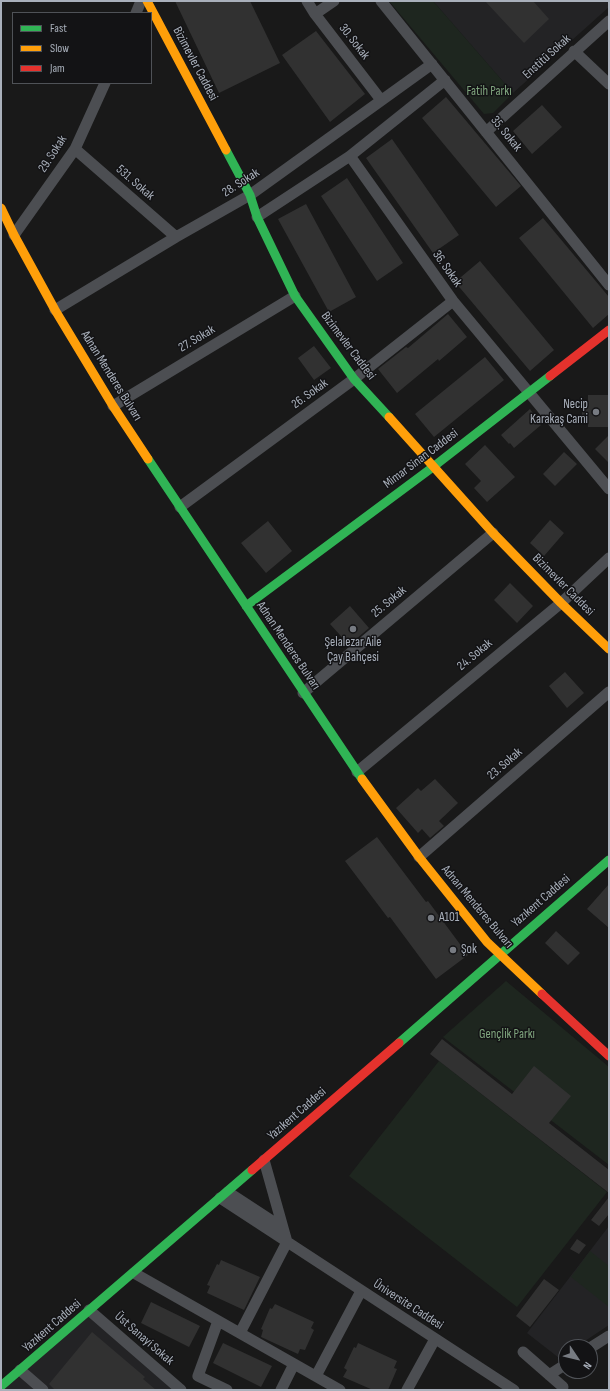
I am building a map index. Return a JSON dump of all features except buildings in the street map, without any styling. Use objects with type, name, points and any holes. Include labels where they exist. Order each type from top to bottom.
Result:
[{"type":"street","points":[[136,12],[141,1]]},
{"type":"street","name":"Bizimevler Caddesi","points":[[147,1],[250,195],[258,217],[295,296],[354,379],[493,533],[561,603],[609,649]]},
{"type":"street","name":"30. Sokak","points":[[307,1],[315,14],[381,100]]},
{"type":"street","points":[[315,14],[334,1]]},
{"type":"street","name":"35. Sokak","points":[[381,1],[609,285]]},
{"type":"street","name":"Enstitü Sokak","points":[[486,132],[609,21]]},
{"type":"street","points":[[574,51],[609,84]]},
{"type":"street","name":"28. Sokak","points":[[55,310],[250,195],[432,64]]},
{"type":"street","points":[[258,217],[350,156],[444,80]]},
{"type":"street","name":"29. Sokak","points":[[14,235],[75,149],[105,84]]},
{"type":"street","name":"531. Sokak","points":[[75,149],[176,238]]},
{"type":"street","name":"36. Sokak","points":[[350,156],[453,301],[528,392],[607,483]]},
{"type":"street","name":"Adnan Menderes Bulvarı","points":[[1,208],[55,310],[113,406],[357,772],[419,857],[487,942],[499,955],[609,1056]]},
{"type":"street","name":"27. Sokak","points":[[113,406],[295,296]]},
{"type":"street","name":"26. Sokak","points":[[180,507],[354,379],[453,301]]},
{"type":"street","name":"Mimar Sinan Caddesi","points":[[246,606],[433,467],[609,330]]},
{"type":"street","name":"25. Sokak","points":[[303,693],[493,533]]},
{"type":"street","name":"24. Sokak","points":[[357,772],[561,603],[609,558]]},
{"type":"street","name":"23. Sokak","points":[[419,857],[609,692]]},
{"type":"street","name":"Yazıkent Caddesi","points":[[1,1386],[134,1273],[609,860]]},
{"type":"street","points":[[240,1333],[287,1242],[264,1160]]},
{"type":"street","points":[[224,1195],[283,1228]]},
{"type":"street","name":"Üniversite Caddesi","points":[[224,1195],[287,1242],[514,1390]]},
{"type":"street","points":[[134,1273],[340,1390]]},
{"type":"street","points":[[316,1376],[361,1291]]},
{"type":"street","name":"Üst Sanayi Sokak","points":[[89,1310],[181,1390]]},
{"type":"street","points":[[218,1321],[198,1376],[227,1390]]},
{"type":"street","points":[[598,1343],[609,1336]]},
{"type":"street","points":[[407,1390],[435,1339]]},
{"type":"street","points":[[523,1352],[563,1387]]},
{"type":"street","points":[[281,1390],[294,1364]]},
{"type":"street","points":[[20,1370],[43,1390]]},
{"type":"street","points":[[550,1375],[558,1370]]},
{"type":"shaded area","points":[[433,1],[609,1],[609,7],[513,93]]},
{"type":"shaded area","points":[[609,1226],[609,1325],[588,1339],[558,1339],[558,1357],[527,1333]]},
{"type":"shaded area","points":[[89,1310],[181,1390],[1,1390]]},
{"type":"green space","name":"Fatih Parkı","points":[[389,1],[433,1],[513,93],[493,113],[484,114]]},
{"type":"green space","name":"Gençlik Parkı","points":[[506,981],[609,1067],[609,1165],[443,1037]]},
{"type":"green space","points":[[439,1061],[607,1192],[517,1307],[349,1176]]},
{"type":"green space","points":[[590,1251],[609,1266],[609,1307],[571,1277]]},
{"type":"traffic: fast","points":[[226,150],[250,195],[257,217],[295,296],[354,379],[389,417]]},
{"type":"traffic: fast","points":[[246,606],[433,467],[550,376]]},
{"type":"traffic: fast","points":[[148,459],[362,779]]},
{"type":"traffic: fast","points":[[399,1043],[609,860]]},
{"type":"traffic: fast","points":[[1,1386],[252,1170]]},
{"type":"traffic: slow","points":[[147,1],[226,150]]},
{"type":"traffic: slow","points":[[1,208],[55,310],[113,406],[148,459]]},
{"type":"traffic: slow","points":[[389,417],[493,533],[561,603],[609,649]]},
{"type":"traffic: slow","points":[[362,779],[419,857],[487,942],[542,994]]},
{"type":"traffic: jam","points":[[550,376],[609,330]]},
{"type":"traffic: jam","points":[[542,994],[609,1056]]},
{"type":"traffic: jam","points":[[252,1170],[399,1043]]},
{"type":"place","name":"Necip Karakaş Cami","points":[[596,412]]},
{"type":"place","name":"Şelalezar Aile Çay Bahçesi","points":[[353,629]]},
{"type":"place","name":"A101","points":[[431,918]]},
{"type":"place","name":"Şok","points":[[453,950]]}]
